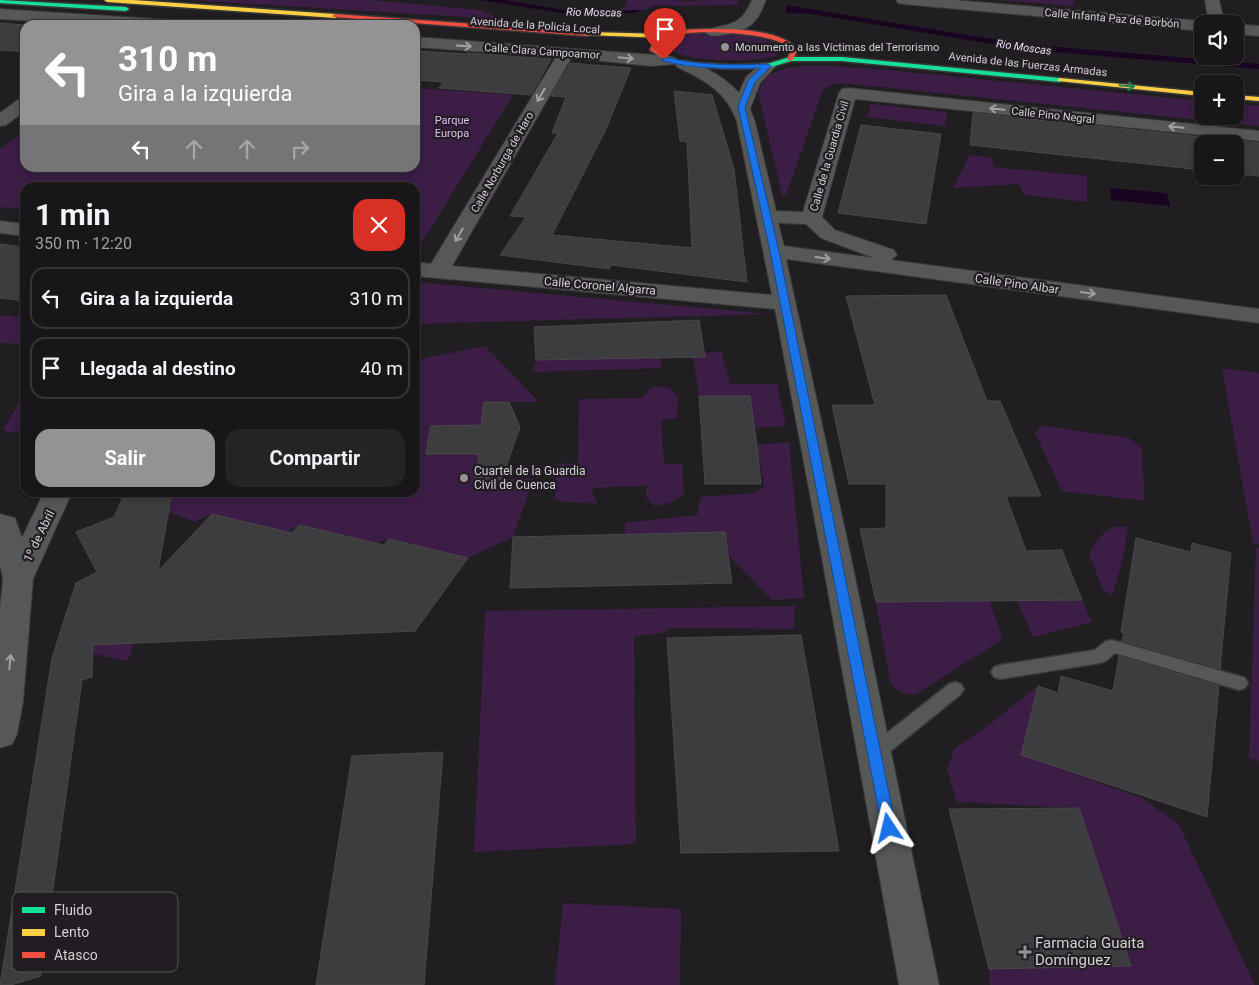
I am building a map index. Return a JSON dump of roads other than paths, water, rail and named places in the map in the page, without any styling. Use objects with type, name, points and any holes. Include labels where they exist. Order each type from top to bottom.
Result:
[{"type":"main road","name":"Avenida de la Policía Local","points":[[107,0],[392,20]]},
{"type":"main road","points":[[0,1],[280,20]]},
{"type":"main road","name":"Avenida de la Policía Local","points":[[420,22],[606,35],[665,36],[688,32],[714,32]]},
{"type":"main road","name":"Avenida de la Policía Local","points":[[420,29],[602,42],[631,45],[653,50]]},
{"type":"main road","name":"Avenida de las Fuerzas Armadas","points":[[714,32],[782,40],[811,46],[1194,83]]},
{"type":"main road","points":[[665,36],[658,39],[653,50],[676,62]]},
{"type":"main road","points":[[782,40],[794,49],[790,59]]},
{"type":"main road","name":"Avenida de las Fuerzas Armadas","points":[[676,62],[731,67],[768,66],[790,59],[856,60],[1194,93]]},
{"type":"main road","points":[[1244,88],[1259,89]]},
{"type":"main road","points":[[1244,98],[1259,99]]},
{"type":"street","points":[[714,32],[736,28],[752,19],[759,0]]},
{"type":"street","name":"Calle Infanta Paz de Borbón","points":[[903,0],[956,2],[1194,25]]},
{"type":"street","points":[[1212,0],[1215,15]]},
{"type":"street","points":[[0,14],[79,20]]},
{"type":"street","points":[[752,19],[757,28],[782,40]]},
{"type":"street","points":[[1244,30],[1259,31]]},
{"type":"street","name":"Calle Clara Campoamor","points":[[420,42],[676,62]]},
{"type":"street","name":"Calle Norburga de Haro","points":[[438,271],[566,53]]},
{"type":"street","points":[[676,62],[718,82],[742,107],[775,251],[876,753],[919,985]]},
{"type":"street","points":[[742,107],[752,81],[768,66]]},
{"type":"street","name":"Calle Pino Negral","points":[[848,93],[1259,136]]},
{"type":"street","name":"Calle de la Guardia Civil","points":[[811,218],[848,93]]},
{"type":"street","points":[[0,121],[20,107]]},
{"type":"street","points":[[767,216],[811,218],[828,234],[928,272]]},
{"type":"street","points":[[0,227],[20,229]]},
{"type":"street","name":"Calle Pino Albar","points":[[775,251],[1259,316]]},
{"type":"street","name":"Calle Coronel Algarra","points":[[420,269],[784,303]]},
{"type":"street","name":"1º de Abril","points":[[18,579],[56,497]]},
{"type":"street","points":[[0,524],[5,525],[18,579],[0,734]]},
{"type":"lane","points":[[1000,672],[1100,656],[1112,646],[1239,683]]},
{"type":"lane","points":[[876,753],[955,689]]},
{"type":"water","name":"Rio Moscas","points":[[481,0],[505,0],[574,12],[643,10],[634,13],[573,15]]},
{"type":"water","name":"Rio Moscas","points":[[787,5],[1023,44],[1194,58],[1194,64],[1028,50],[813,14],[785,13]]},
{"type":"water","points":[[1244,63],[1259,64],[1259,69],[1210,65],[1244,65]]},
{"type":"water","points":[[1110,188],[1167,193],[1170,206],[1111,200]]},
{"type":"place","name":"Monumento a las Víctimas del Terrorismo","points":[[725,47]]},
{"type":"place","name":"Cuartel de la Guardia Civil de Cuenca","points":[[464,478]]},
{"type":"place","name":"Farmacia Guaita Domínguez","points":[[1025,952]]},
{"type":"park label","name":"Parque Europa","points":[[452,126]]}]
